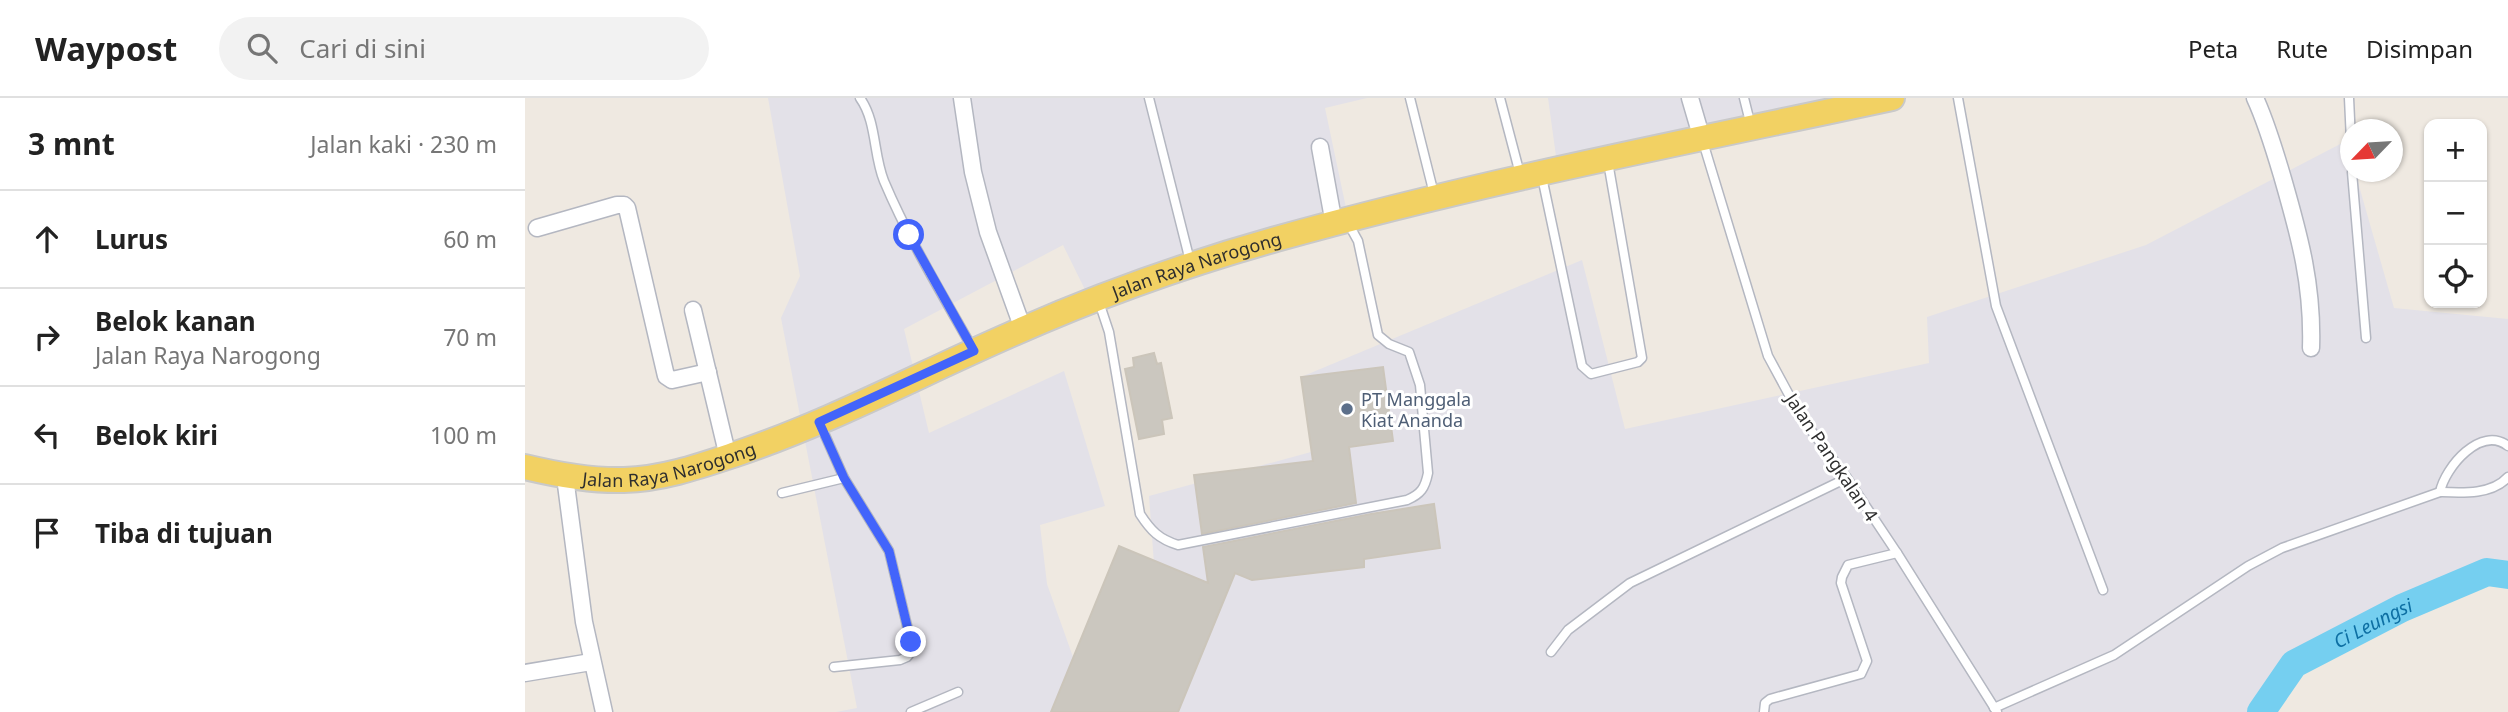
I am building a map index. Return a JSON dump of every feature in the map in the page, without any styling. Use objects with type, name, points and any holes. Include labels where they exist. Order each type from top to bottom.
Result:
[{"type":"main road","name":"Jalan Raya Narogong","points":[[525,467],[565,477],[624,480],[657,477],[728,457],[819,422],[1023,329],[1099,299],[1191,265],[1275,239],[1434,196],[1892,98]]},
{"type":"street","points":[[962,98],[974,172],[988,232],[1023,329]]},
{"type":"street","points":[[1690,98],[1702,139]]},
{"type":"street","points":[[2255,98],[2266,122],[2303,247],[2312,323],[2311,348]]},
{"type":"street","points":[[1320,147],[1340,222]]},
{"type":"street","points":[[537,228],[624,205],[631,219],[666,376],[672,380],[708,372]]},
{"type":"street","points":[[694,310],[728,457]]},
{"type":"street","points":[[565,477],[591,662],[604,712]]},
{"type":"street","points":[[525,673],[591,662]]},
{"type":"lane","points":[[860,98],[870,117],[883,177],[909,235],[974,351]]},
{"type":"lane","points":[[1149,98],[1191,265]]},
{"type":"lane","points":[[1411,98],[1434,196]]},
{"type":"lane","points":[[1500,98],[1531,175],[1582,366],[1591,374],[1638,362],[1642,358],[1607,159]]},
{"type":"lane","points":[[1744,98],[1751,128]]},
{"type":"lane","points":[[1958,98],[1996,306],[2103,590]]},
{"type":"lane","points":[[2349,98],[2349,119]]},
{"type":"lane","name":"Jalan Pangkalan 4","points":[[1702,139],[1768,356],[1801,417],[1847,478],[1897,553],[1996,710]]},
{"type":"lane","points":[[2353,182],[2366,338]]},
{"type":"lane","points":[[1099,299],[1109,332],[1140,514],[1162,541],[1178,545],[1407,500],[1418,495],[1425,486],[1428,473],[1420,385],[1409,352],[1389,344],[1378,335],[1358,241],[1340,222]]},
{"type":"lane","points":[[819,422],[844,478],[889,551],[911,642],[911,652],[900,660],[834,667]]},
{"type":"lane","points":[[2440,492],[2443,479],[2455,460],[2475,446],[2491,441],[2503,442],[2508,446]]},
{"type":"lane","points":[[1996,710],[2114,655],[2248,566],[2282,548],[2440,492],[2484,490],[2503,483],[2508,477]]},
{"type":"lane","points":[[782,493],[844,478]]},
{"type":"lane","points":[[1551,652],[1568,630],[1630,583],[1847,478]]},
{"type":"lane","points":[[1764,712],[1765,703],[1770,699],[1861,674],[1865,670],[1867,661],[1842,576],[1848,565],[1897,553]]},
{"type":"lane","points":[[911,712],[958,692]]},
{"type":"shaded area","points":[[768,98],[1367,98],[1325,108],[1349,222],[1249,241],[1096,312],[1063,245],[904,329],[929,433],[1064,371],[1105,506],[1040,525],[1047,584],[1073,657],[1129,652],[1157,604],[1149,496],[1311,452],[1301,377],[1582,260],[1625,429],[1929,363],[1927,317],[2146,245],[2340,144],[2340,182],[2358,182],[2394,308],[2508,319],[2508,574],[2488,570],[2402,608],[2294,664],[2261,712],[836,712],[857,708],[781,318],[800,276]]},
{"type":"shaded area","points":[[1548,98],[1870,98],[1559,178]]},
{"type":"building","points":[[1154,353],[1157,364],[1161,363],[1172,418],[1162,420],[1164,434],[1139,439],[1125,369],[1134,367],[1133,358]]},
{"type":"building","points":[[1383,367],[1393,441],[1349,447],[1356,503],[1202,534],[1194,475],[1313,461],[1301,377]]},
{"type":"building","points":[[1434,504],[1440,548],[1364,559],[1364,567],[1252,580],[1235,573],[1178,712],[1051,712],[1119,546],[1208,583],[1203,547]]},
{"type":"waterway","name":"Ci Leungsi","points":[[2261,712],[2294,664],[2402,608],[2487,572],[2508,575]]},
{"type":"place","name":"PT Manggala Kiat Ananda","points":[[1347,409]]},
{"type":"route","points":[[909,235],[974,351],[819,422],[844,478],[889,551],[911,642]]}]
